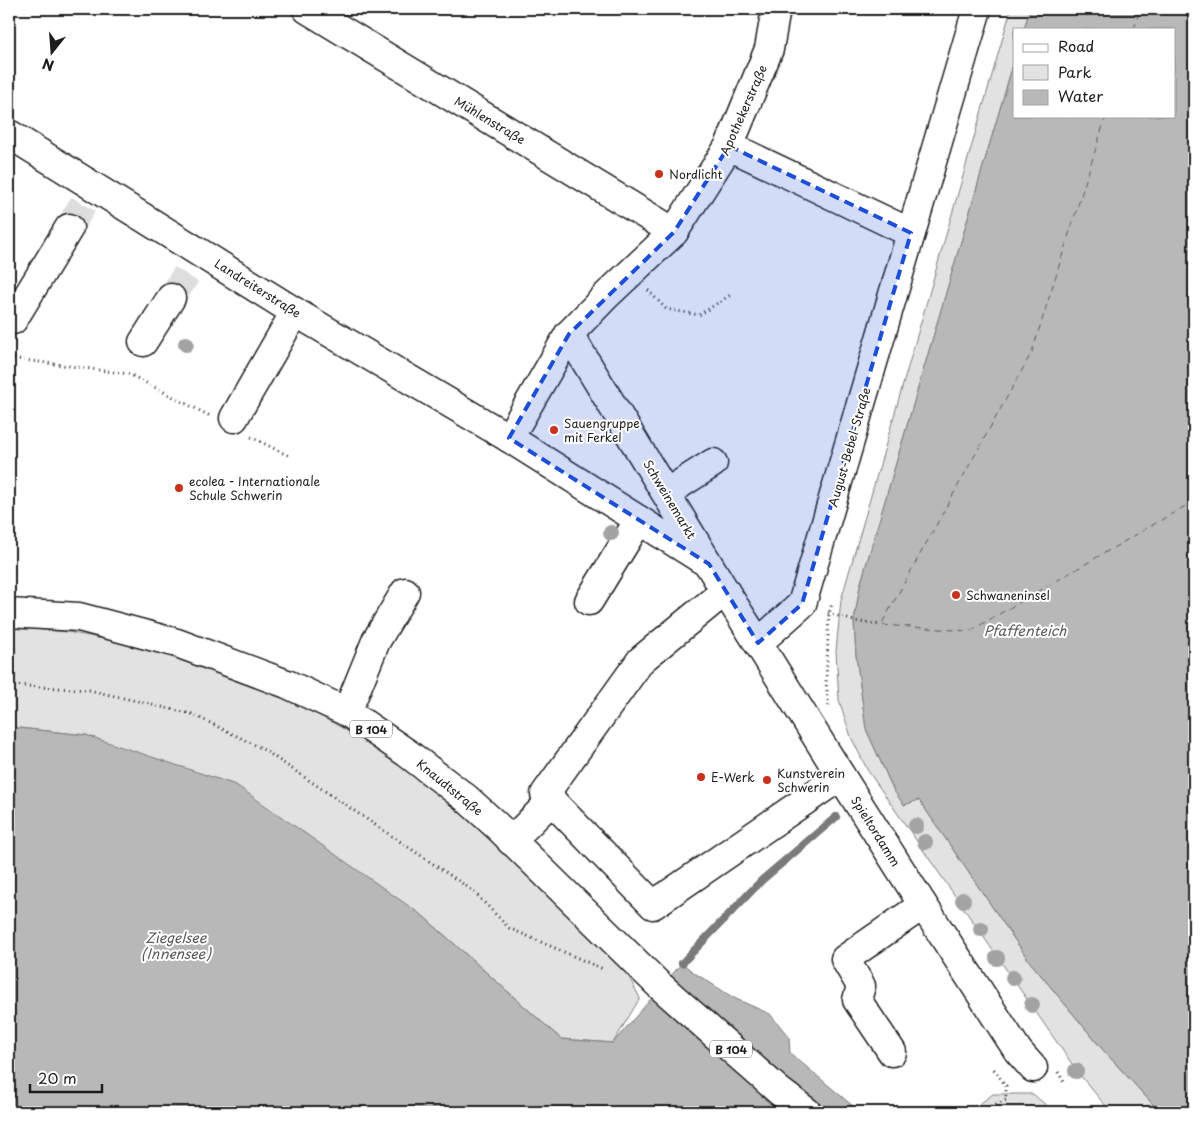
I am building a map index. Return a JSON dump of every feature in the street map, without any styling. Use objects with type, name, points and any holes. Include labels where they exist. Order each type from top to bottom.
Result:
[{"type":"street","name":"Mühlenstraße","points":[[307,9],[674,232]]},
{"type":"street","name":"Apothekerstraße","points":[[569,334],[674,232],[729,146],[769,49],[776,9]]},
{"type":"street","name":"August-Bebel-Straße","points":[[758,643],[802,604],[978,9]]},
{"type":"street","name":"Landreiterstraße","points":[[9,134],[89,194],[196,259],[295,312],[509,438]]},
{"type":"street","points":[[729,146],[912,233]]},
{"type":"street","points":[[13,320],[69,228]]},
{"type":"street","points":[[143,342],[172,298]]},
{"type":"street","points":[[232,424],[295,312]]},
{"type":"street","points":[[509,438],[569,334]]},
{"type":"street","name":"Schweinemarkt","points":[[569,334],[709,564]]},
{"type":"street","name":"Schweinemarkt","points":[[509,438],[709,564]]},
{"type":"street","points":[[666,493],[713,464]]},
{"type":"street","points":[[589,601],[639,520]]},
{"type":"street","name":"Spieltordamm","points":[[709,564],[841,776],[1018,1051],[1043,1068]]},
{"type":"street","points":[[725,591],[641,660],[545,794],[653,905],[841,776]]},
{"type":"street","points":[[347,712],[376,642],[405,592]]},
{"type":"street","name":"Knaudtstraße","points":[[9,613],[78,617],[177,643],[287,684],[347,712],[407,753],[466,798],[658,984],[779,1091],[807,1112]]},
{"type":"street","points":[[511,841],[552,800]]},
{"type":"street","points":[[892,1052],[856,1000],[861,986],[845,959],[923,905]]},
{"type":"path","points":[[632,271],[666,309],[699,315],[732,294]]},
{"type":"path","points":[[9,358],[129,374],[232,424],[291,457]]},
{"type":"path","points":[[829,710],[826,683],[829,614],[833,597]]},
{"type":"path","points":[[854,621],[881,625]]},
{"type":"path","points":[[9,685],[89,690],[192,714],[261,748],[440,868],[472,890],[509,928],[610,972]]},
{"type":"path","points":[[983,1112],[987,1108],[1006,1100],[1006,1086],[993,1068]]},
{"type":"path","points":[[1043,1068],[1064,1082]]},
{"type":"highlighted area","points":[[729,146],[911,233],[802,604],[758,643],[709,564],[509,438],[569,334],[674,232]]},
{"type":"green space","points":[[1011,9],[1030,9],[1024,28],[1013,28],[1013,64],[860,586],[854,621],[856,655],[866,729],[894,791],[919,800],[1030,962],[1103,1050],[1160,1112],[1111,1112],[1079,1074],[868,771],[851,737],[839,700],[836,651],[841,600]]},
{"type":"green space","points":[[9,627],[68,632],[156,649],[294,701],[394,757],[466,815],[624,968],[640,998],[613,1043],[561,1039],[423,916],[86,735],[9,727]]},
{"type":"green space","points":[[993,1094],[1033,1094],[1054,1112],[969,1112]]},
{"type":"water","name":"Pfaffenteich","points":[[1030,9],[1194,9],[1194,1112],[1160,1112],[1103,1050],[1030,962],[919,800],[904,805],[894,791],[866,729],[856,655],[854,621],[860,586],[1013,64],[1013,118],[1176,118],[1176,28],[1024,28]]},
{"type":"water","name":"Ziegelsee (Innensee)","points":[[9,727],[86,735],[236,785],[423,916],[561,1039],[613,1043],[682,963],[734,998],[770,1014],[789,1037],[790,1053],[860,1112],[9,1112]]},
{"type":"waterway","points":[[682,963],[762,880],[836,817]]},
{"type":"ferry route","points":[[1134,28],[1140,9]]},
{"type":"ferry route","points":[[1105,118],[1032,352],[881,625],[970,631],[1194,501]]},
{"type":"tunnel","points":[[69,228],[85,201]]},
{"type":"tunnel","points":[[171,298],[192,266]]},
{"type":"place","name":"Nordlicht","points":[[659,174]]},
{"type":"place","name":"Sauengruppe mit Ferkel","points":[[554,430]]},
{"type":"place","name":"ecolea - Internationale Schule Schwerin","points":[[179,488]]},
{"type":"place","name":"Schwaneninsel","points":[[956,595]]},
{"type":"place","name":"E-Werk","points":[[701,777]]},
{"type":"place","name":"Kunstverein Schwerin","points":[[767,780]]}]
